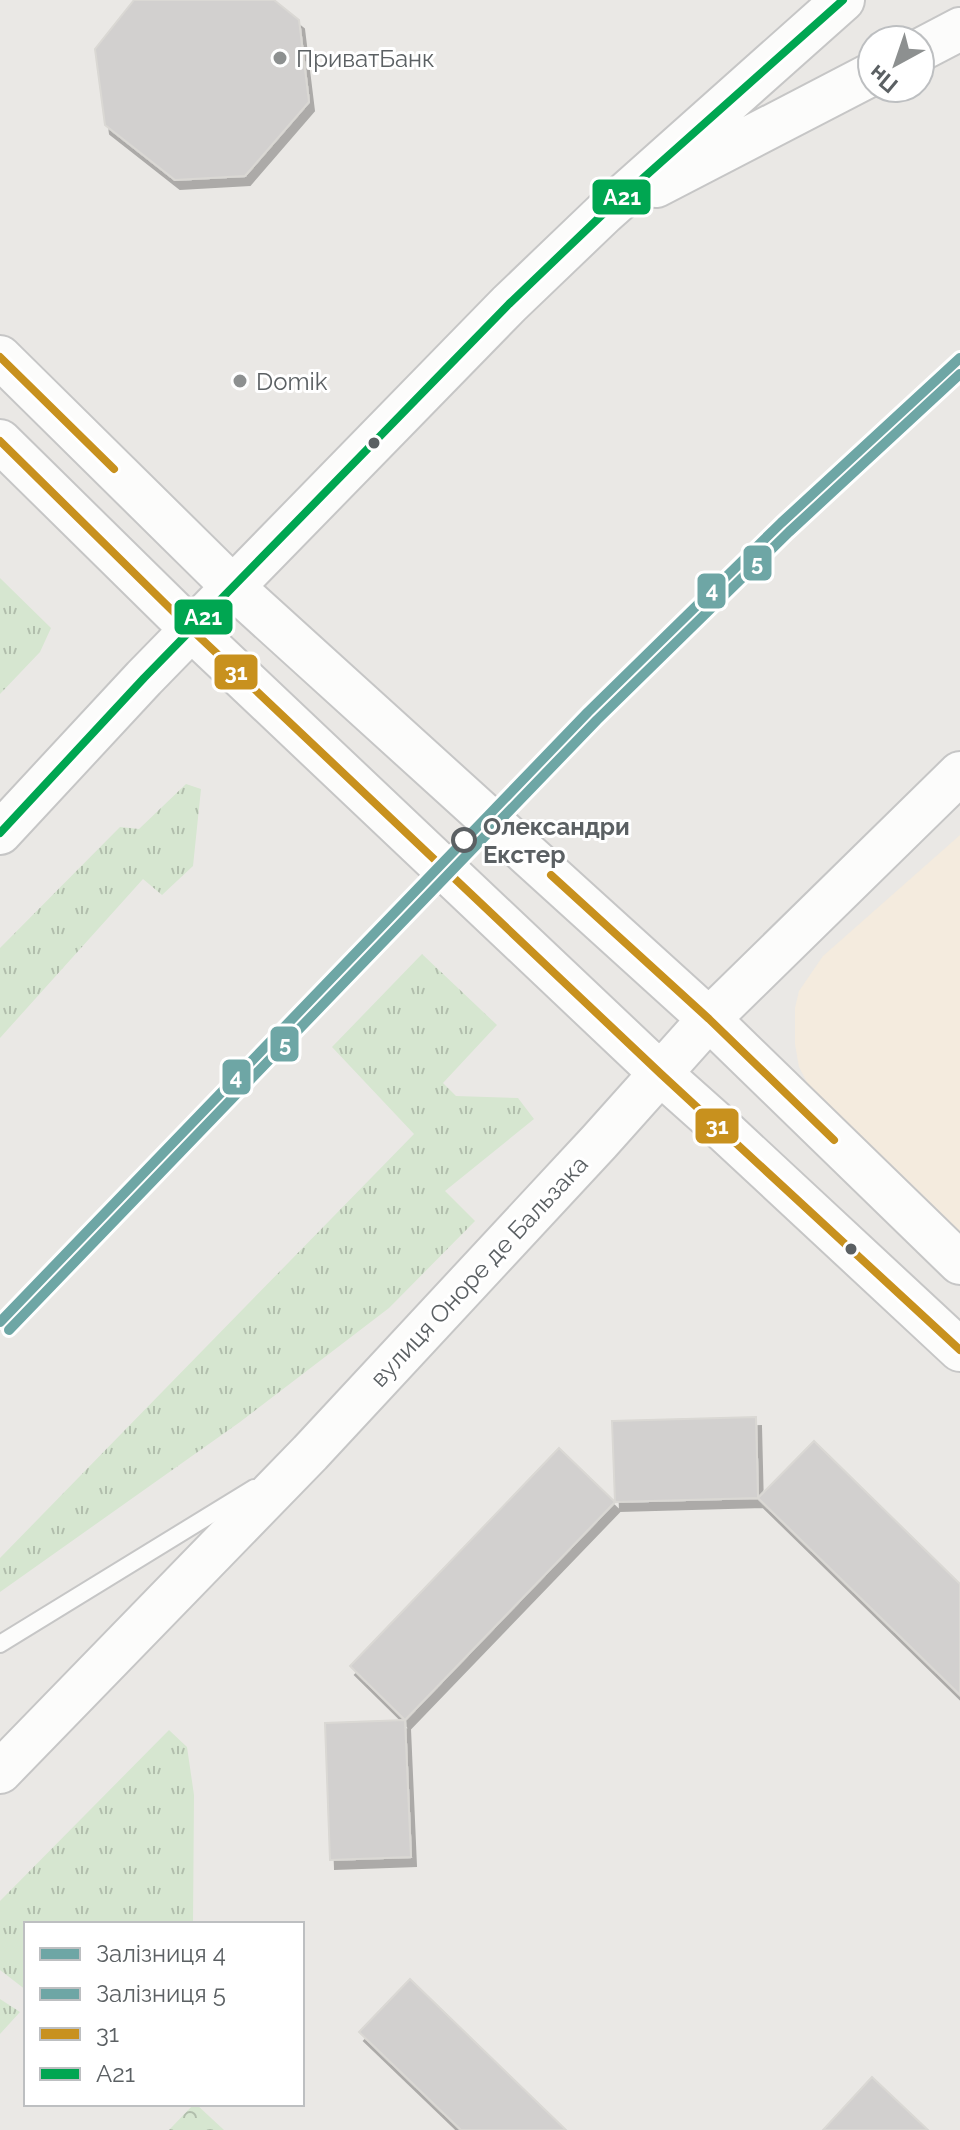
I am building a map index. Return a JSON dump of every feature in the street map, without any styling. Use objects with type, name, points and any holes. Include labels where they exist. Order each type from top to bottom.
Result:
[{"type":"street","points":[[0,833],[144,678],[509,304],[604,213],[843,0]]},
{"type":"street","points":[[936,42],[960,29]]},
{"type":"street","points":[[604,213],[856,82]]},
{"type":"street","points":[[0,357],[233,587],[709,1019],[960,1263]]},
{"type":"street","points":[[0,441],[192,630],[661,1074],[960,1350]]},
{"type":"street","name":"вулиця Оноре де Бальзака","points":[[0,1772],[310,1453],[709,1019],[960,773]]},
{"type":"lane","points":[[0,1644],[310,1453]]},
{"type":"shaded area","points":[[960,835],[960,1237],[813,1094],[799,1067],[795,1044],[795,1008],[799,991],[823,956]]},
{"type":"green space","points":[[0,578],[51,628],[40,652],[0,694]]},
{"type":"green space","points":[[186,784],[201,789],[193,866],[162,895],[143,879],[0,1038],[0,948],[120,827],[139,829]]},
{"type":"green space","points":[[422,954],[497,1025],[443,1083],[456,1096],[518,1098],[534,1119],[445,1191],[475,1221],[389,1308],[240,1422],[0,1592],[0,1558],[414,1134],[332,1047]]},
{"type":"green space","points":[[169,1730],[187,1747],[194,1795],[193,1922],[24,1922],[24,1988],[0,1970],[0,1901]]},
{"type":"green space","points":[[0,1999],[20,2012],[0,2034]]},
{"type":"green space","points":[[192,2106],[198,2106],[224,2130],[169,2130]]},
{"type":"building","points":[[134,0],[274,0],[299,20],[309,102],[245,176],[175,180],[105,125],[95,49]]},
{"type":"building","points":[[756,1417],[758,1498],[615,1502],[612,1421]]},
{"type":"building","points":[[814,1441],[960,1584],[960,1695],[758,1498]]},
{"type":"building","points":[[559,1448],[615,1502],[405,1720],[350,1666]]},
{"type":"building","points":[[405,1720],[411,1857],[330,1860],[325,1723]]},
{"type":"building","points":[[410,1979],[566,2130],[461,2130],[359,2032]]},
{"type":"building","points":[[872,2077],[928,2130],[823,2130]]},
{"type":"rail line","name":"4","points":[[0,1322],[588,712],[781,523],[960,358]]},
{"type":"rail line","name":"5","points":[[9,1330],[597,720],[789,532],[960,374]]},
{"type":"transit line","name":"А21","points":[[0,833],[144,678],[509,304],[604,213],[843,0]]},
{"type":"transit line","name":"31","points":[[0,357],[114,469]]},
{"type":"transit line","name":"31","points":[[0,441],[192,630],[661,1074],[960,1350]]},
{"type":"transit line","name":"31","points":[[551,875],[709,1019],[834,1140]]},
{"type":"place","name":"ПриватБанк","points":[[280,58]]},
{"type":"place","name":"Domik","points":[[240,381]]},
{"type":"place","name":"Олександри Екстер","points":[[464,840]]}]
